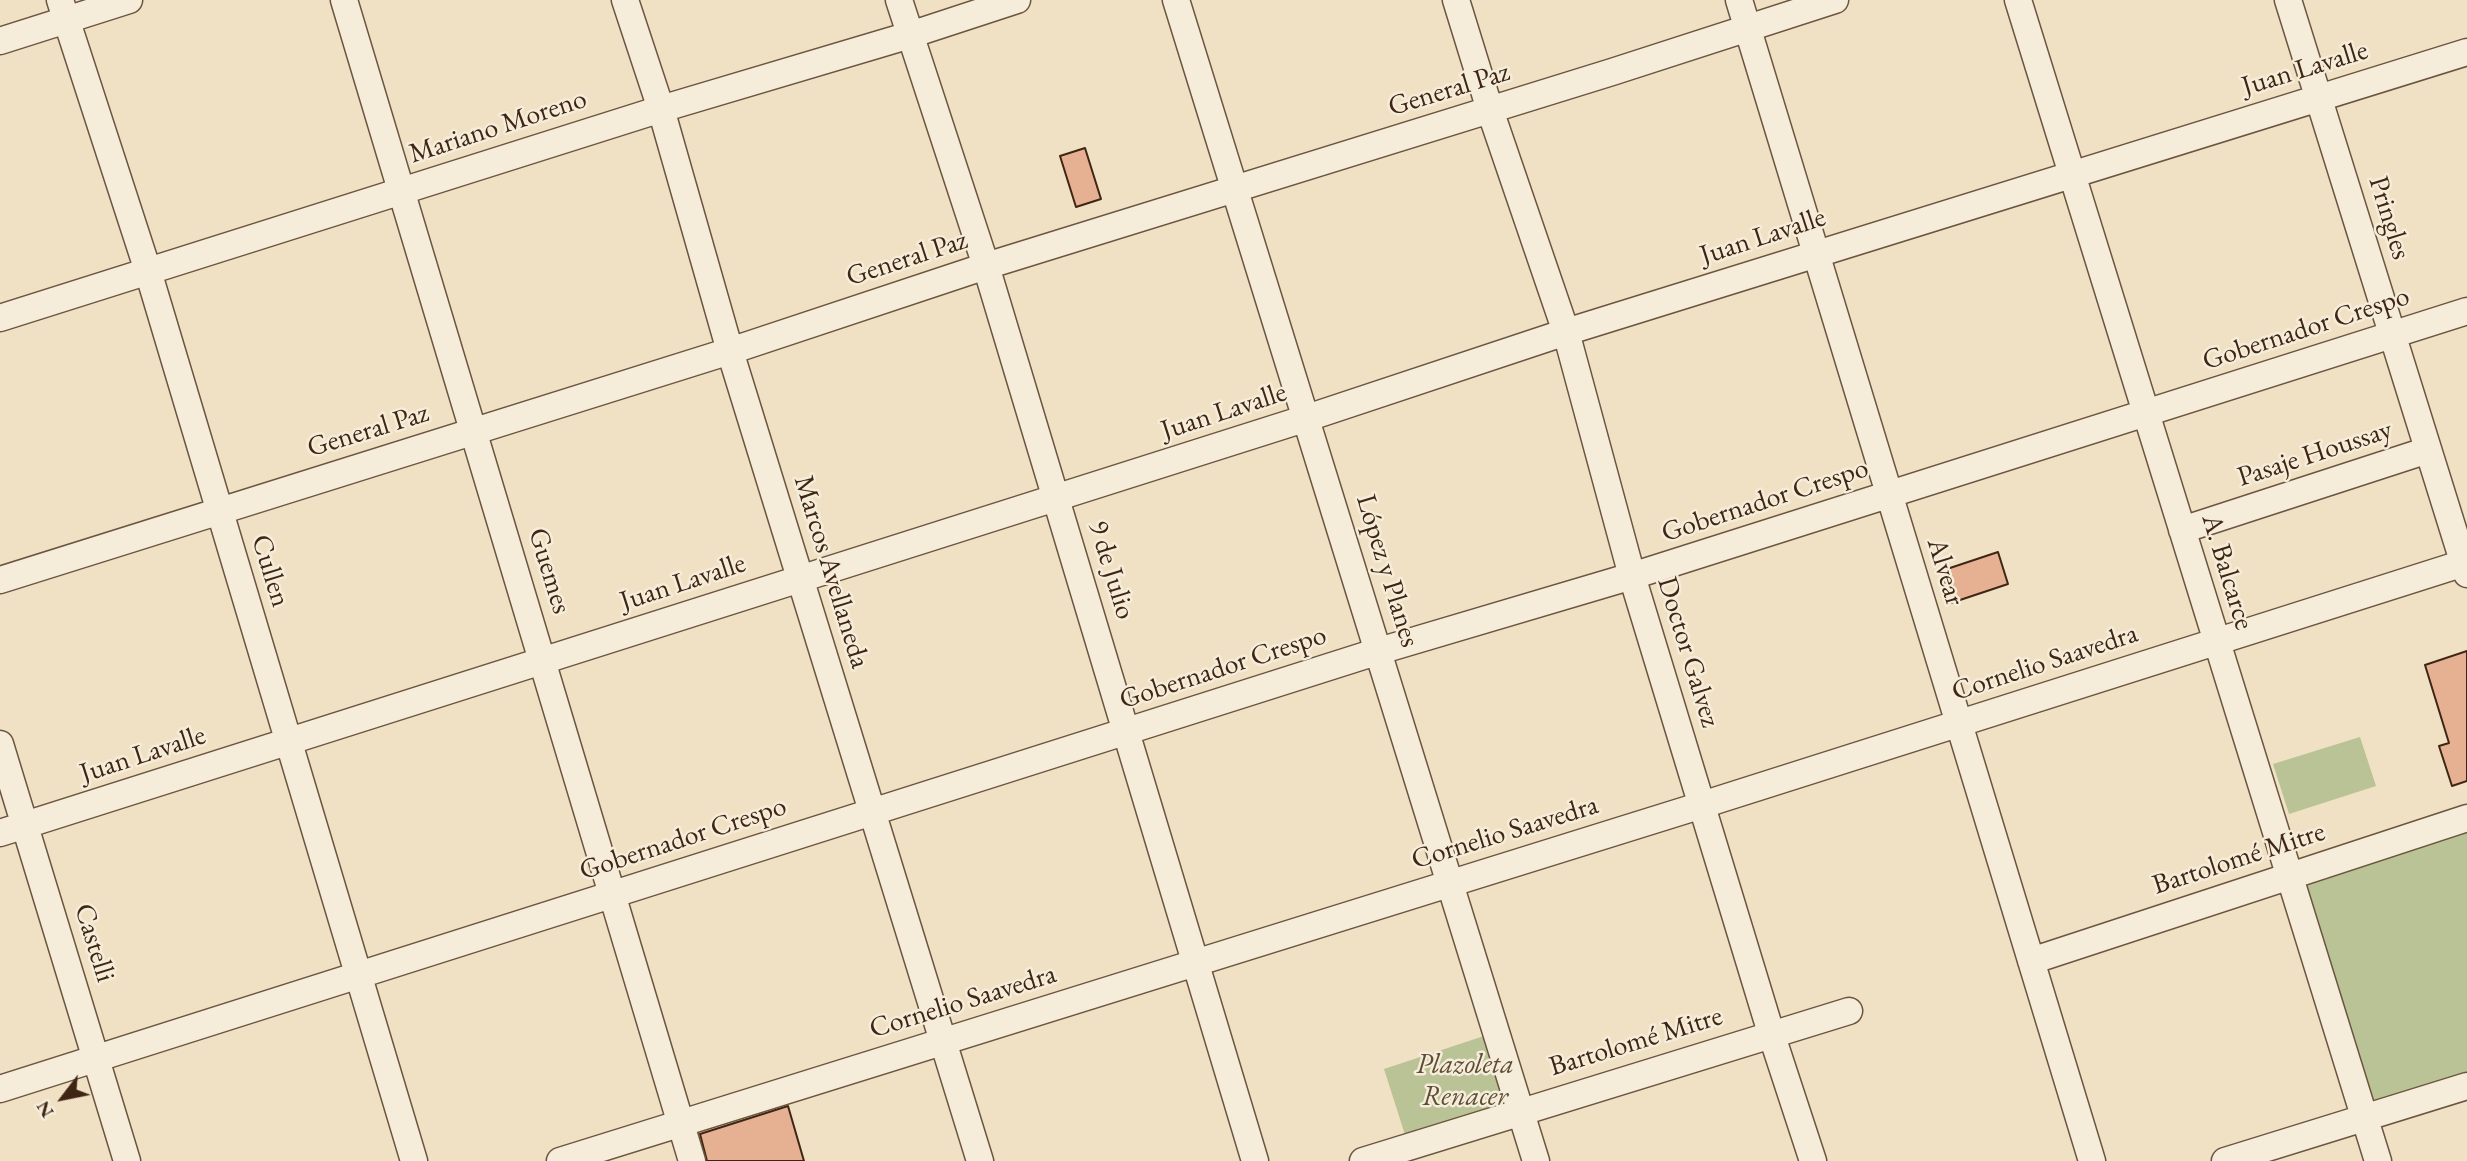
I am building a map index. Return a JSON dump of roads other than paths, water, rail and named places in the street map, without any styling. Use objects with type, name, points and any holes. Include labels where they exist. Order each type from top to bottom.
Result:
[{"type":"street","points":[[0,41],[63,10],[129,0]]},
{"type":"street","name":"Guemes","points":[[344,0],[692,1161]]},
{"type":"street","name":"Marcos Avellaneda","points":[[625,0],[661,109],[730,351],[980,1161]]},
{"type":"street","name":"9 de Julio","points":[[900,0],[986,266],[1255,1161]]},
{"type":"street","name":"Mariano Moreno","points":[[0,318],[661,109],[910,35],[1017,0]]},
{"type":"street","name":"López y Planes","points":[[1176,0],[1536,1161]]},
{"type":"street","name":"Doctor Galvez","points":[[1457,0],[1490,110],[1566,332],[1632,576],[1771,1033],[1813,1161]]},
{"type":"street","name":"Alvear","points":[[1739,0],[2092,1161]]},
{"type":"street","name":"General Paz","points":[[0,580],[730,351],[986,266],[1835,0]]},
{"type":"street","name":"A. Balcarce","points":[[2018,0],[2378,1161]]},
{"type":"street","name":"Pringles","points":[[2288,0],[2466,567]]},
{"type":"street","name":"Cullen","points":[[63,10],[148,271],[414,1161]]},
{"type":"street","name":"Juan Lavalle","points":[[12,829],[1307,418],[1566,332],[2467,52]]},
{"type":"street","name":"Gobernador Crespo","points":[[0,1089],[2467,311]]},
{"type":"street","name":"Pasaje Houssay","points":[[2182,530],[2428,450]]},
{"type":"street","name":"Cornelio Saavedra","points":[[560,1161],[2216,642],[2466,567]]},
{"type":"street","name":"Castelli","points":[[0,744],[12,829],[96,1058],[127,1161]]},
{"type":"street","name":"Bartolomé Mitre","points":[[2031,961],[2467,818]]},
{"type":"street","name":"Bartolomé Mitre","points":[[1363,1161],[1849,1010]]},
{"type":"street","points":[[2225,1161],[2467,1086]]},
{"type":"park label","name":"Plazoleta Renacer","points":[[1465,1081]]}]
